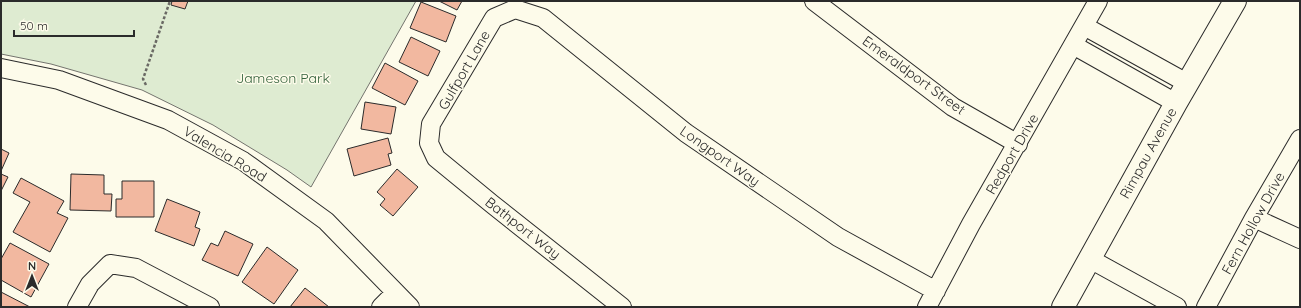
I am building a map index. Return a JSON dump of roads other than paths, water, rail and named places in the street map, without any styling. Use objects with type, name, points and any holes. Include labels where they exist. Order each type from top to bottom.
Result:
[{"type":"main road","name":"Rimpau Avenue","points":[[1063,307],[1187,83],[1235,1]]},
{"type":"street","name":"Emeraldport Street","points":[[814,1],[953,107],[1018,144]]},
{"type":"street","name":"Redport Drive","points":[[927,307],[971,224],[1018,144],[1098,1]]},
{"type":"street","name":"Gulfport Lane","points":[[429,143],[431,124],[494,18],[515,9]]},
{"type":"street","name":"Longport Way","points":[[515,9],[543,18],[686,133],[838,237],[936,291]]},
{"type":"street","points":[[1084,26],[1187,83]]},
{"type":"street","points":[[1073,45],[1176,103]]},
{"type":"street","points":[[1118,70],[1128,50]]},
{"type":"street","name":"Valencia Road","points":[[1,68],[59,80],[168,120],[243,161],[326,221],[410,307]]},
{"type":"street","name":"Fern Hollow Drive","points":[[1206,307],[1254,218],[1300,139]]},
{"type":"street","name":"Bathport Way","points":[[429,143],[436,158],[622,307]]},
{"type":"street","points":[[1254,218],[1300,239]]},
{"type":"street","points":[[1090,259],[1177,307]]},
{"type":"street","points":[[77,307],[90,284],[110,264],[136,268],[210,307]]},
{"type":"street","points":[[381,307],[395,293]]},
{"type":"park label","name":"Jameson Park","points":[[283,78]]}]
